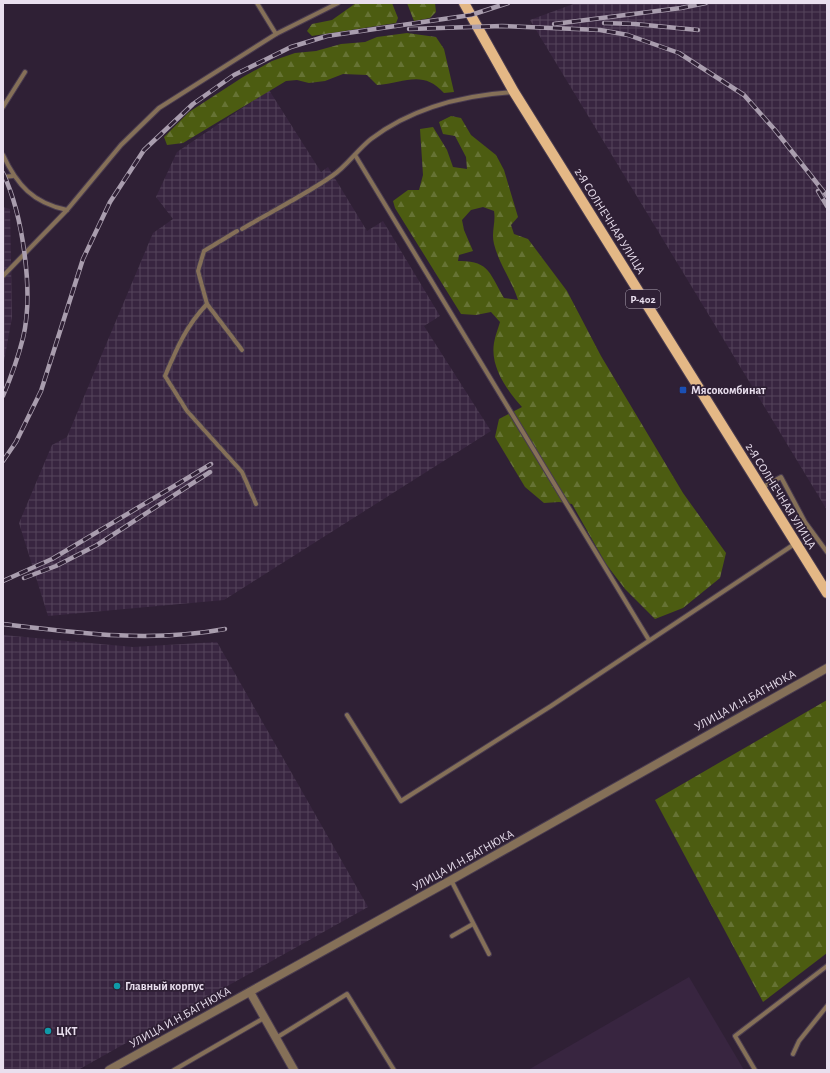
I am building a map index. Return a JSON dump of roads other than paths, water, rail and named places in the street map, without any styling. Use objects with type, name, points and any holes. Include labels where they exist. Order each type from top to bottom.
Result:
[{"type":"main road","name":"2-Я СОЛНЕЧНАЯ УЛИЦА","points":[[464,3],[514,92],[827,593]]},
{"type":"street","name":"УЛИЦА И.Н.БАГНЮКА","points":[[109,1070],[451,880],[827,668]]},
{"type":"street","points":[[250,992],[294,1070]]},
{"type":"lane","points":[[258,3],[276,34]]},
{"type":"lane","points":[[3,276],[67,210],[121,145],[159,108],[276,34],[338,3]]},
{"type":"lane","points":[[3,107],[25,72]]},
{"type":"lane","points":[[242,228],[332,176],[356,155],[370,140],[411,115],[445,102],[476,95],[514,92]]},
{"type":"lane","points":[[3,155],[13,176],[38,199],[50,206],[67,210]]},
{"type":"lane","points":[[356,155],[649,640]]},
{"type":"lane","points":[[3,177],[13,176]]},
{"type":"lane","points":[[237,231],[204,250],[198,271],[207,304],[242,350]]},
{"type":"lane","points":[[207,304],[193,319],[180,342],[165,376],[187,410],[242,472],[256,504]]},
{"type":"lane","points":[[760,488],[781,477],[805,522],[827,552]]},
{"type":"lane","points":[[347,715],[401,801],[649,640],[796,542]]},
{"type":"lane","points":[[451,880],[489,954]]},
{"type":"lane","points":[[452,936],[473,924]]},
{"type":"lane","points":[[755,1070],[735,1036],[827,966]]},
{"type":"lane","points":[[275,1038],[347,994],[394,1070]]},
{"type":"lane","points":[[793,1054],[799,1041],[827,1006]]},
{"type":"lane","points":[[174,1070],[264,1018]]},
{"type":"railway","points":[[3,461],[16,442],[41,391],[83,259],[110,202],[144,150],[193,104],[234,75],[291,47],[327,36],[471,15],[508,3]]},
{"type":"railway","points":[[554,24],[681,8],[706,3]]},
{"type":"railway","points":[[604,23],[635,24],[698,30]]},
{"type":"railway","points":[[409,29],[502,26],[600,30],[628,35],[679,53],[744,95],[775,130],[827,196]]},
{"type":"railway","points":[[3,173],[16,210],[25,254],[27,277],[26,320],[23,338],[3,396]]},
{"type":"railway","points":[[818,191],[827,206]]},
{"type":"railway","points":[[3,581],[52,559],[211,464]]},
{"type":"railway","points":[[24,578],[56,566],[97,545],[210,472]]},
{"type":"railway","points":[[3,624],[58,631],[141,636],[197,633],[225,629]]},
{"type":"place","name":"Мясокомбинат","points":[[683,390]]},
{"type":"place","name":"Главный корпус","points":[[117,986]]},
{"type":"place","name":"ЦКТ","points":[[48,1031]]}]
